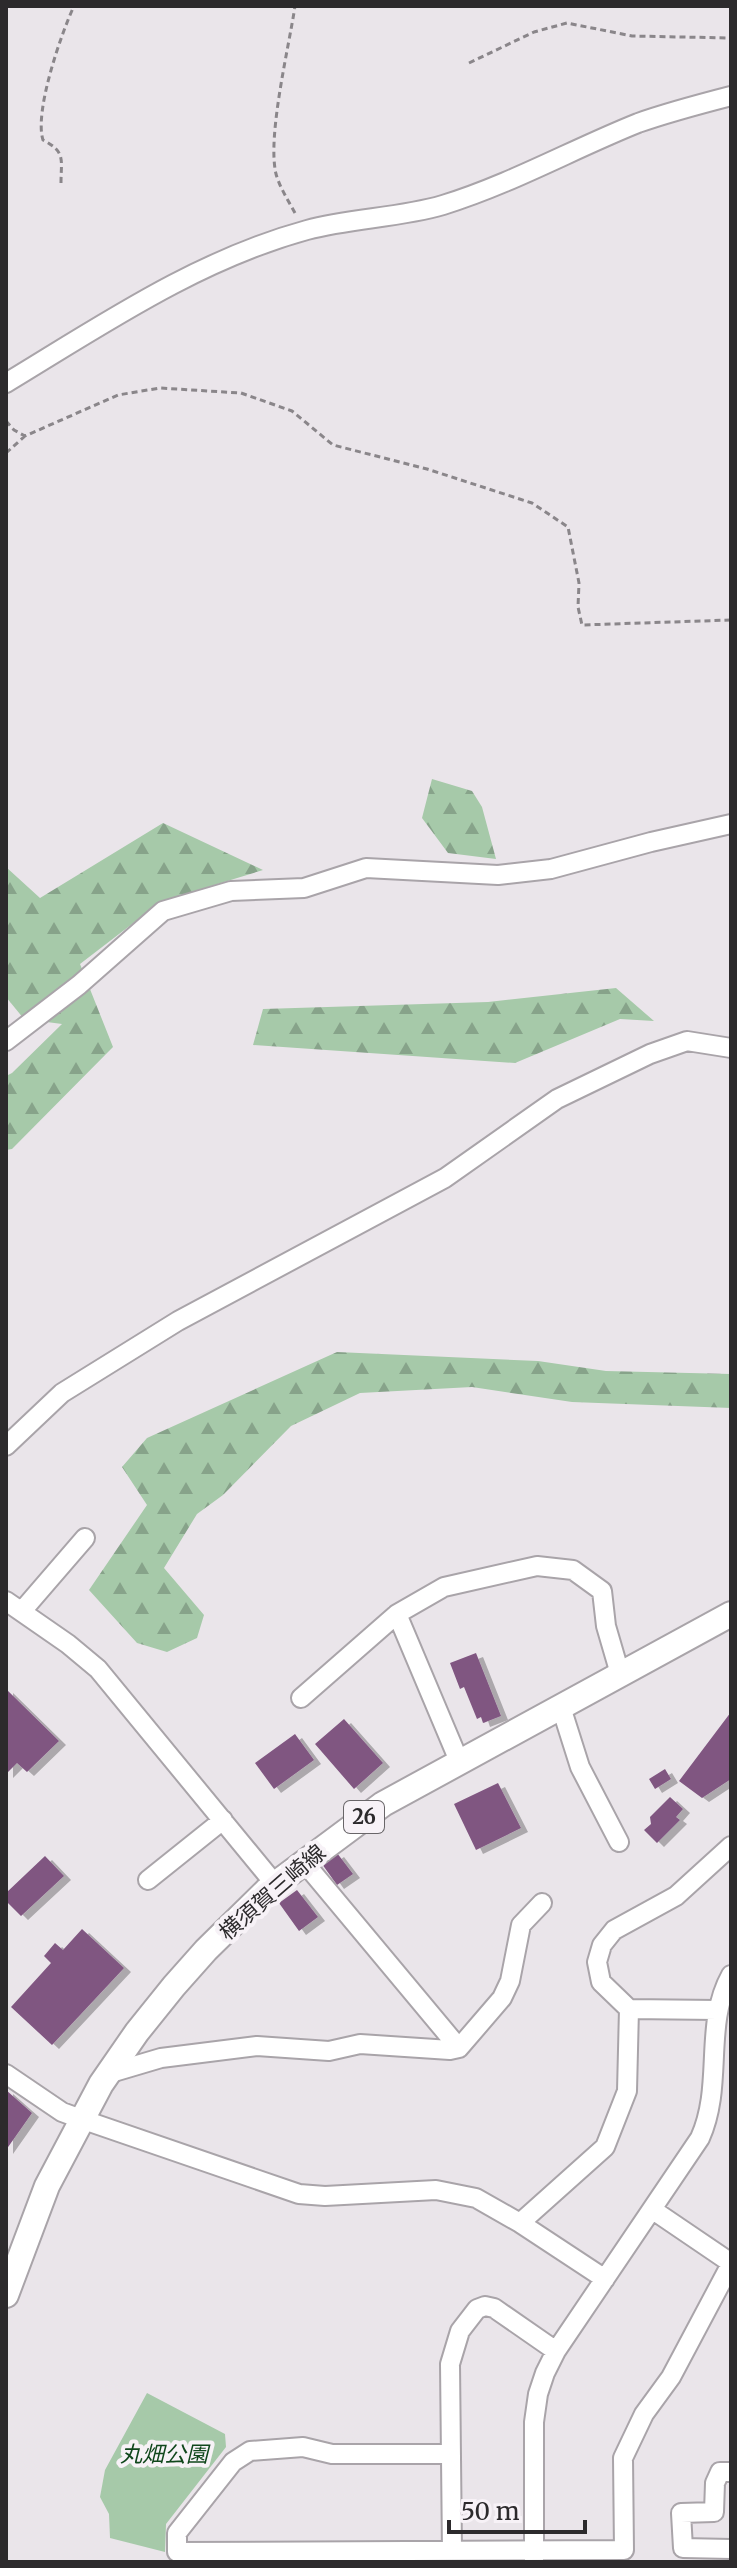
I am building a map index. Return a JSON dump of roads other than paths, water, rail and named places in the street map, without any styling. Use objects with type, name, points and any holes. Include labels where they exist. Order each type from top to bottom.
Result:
[{"type":"main road","name":"横須賀三崎線","points":[[6,2295],[47,2186],[107,2074],[137,2032],[206,1950],[274,1883],[383,1804],[731,1614]]},
{"type":"street","points":[[6,383],[213,262],[305,230],[443,205],[488,189],[636,124],[668,112],[731,96]]},
{"type":"street","points":[[6,1041],[79,985],[163,911],[231,891],[304,888],[366,868],[498,875],[551,869],[731,824]]},
{"type":"street","points":[[6,1446],[62,1393],[87,1377],[178,1321],[445,1178],[557,1099],[650,1054],[687,1041],[731,1048]]},
{"type":"street","points":[[85,1538],[14,1606],[98,1669],[274,1883]]},
{"type":"street","points":[[301,1698],[397,1614],[444,1587],[537,1566],[573,1570],[602,1591],[606,1626],[620,1674]]},
{"type":"street","points":[[397,1614],[459,1761]]},
{"type":"street","points":[[561,1707],[580,1767],[619,1842]]},
{"type":"street","points":[[148,1880],[223,1820]]},
{"type":"street","points":[[717,2010],[629,2009],[601,1982],[597,1962],[602,1945],[614,1930],[676,1896],[731,1846]]},
{"type":"street","points":[[303,1861],[459,2048]]},
{"type":"street","points":[[107,2074],[161,2058],[257,2046],[329,2051],[360,2044],[459,2048],[502,1998],[510,1981],[521,1925],[542,1903]]},
{"type":"street","points":[[534,2556],[534,2422],[538,2394],[556,2351],[694,2151],[706,2125],[714,2089],[717,2010],[731,1975]]},
{"type":"street","points":[[520,2223],[605,2147],[627,2091],[629,2009]]},
{"type":"street","points":[[6,2074],[62,2112],[299,2194],[325,2196],[436,2190],[476,2198],[605,2279]]},
{"type":"street","points":[[450,2454],[332,2454],[303,2447],[250,2451],[233,2462],[177,2533],[177,2552],[290,2556],[452,2551],[534,2556],[624,2550],[623,2458],[644,2414],[671,2377],[731,2264],[653,2210]]},
{"type":"street","points":[[452,2551],[450,2364],[460,2331],[477,2309],[485,2306],[494,2308],[556,2351]]},
{"type":"street","points":[[731,2472],[720,2472],[715,2483],[714,2512],[681,2513],[683,2548],[731,2549]]},
{"type":"park label","name":"丸畑公園","points":[[164,2454]]}]
